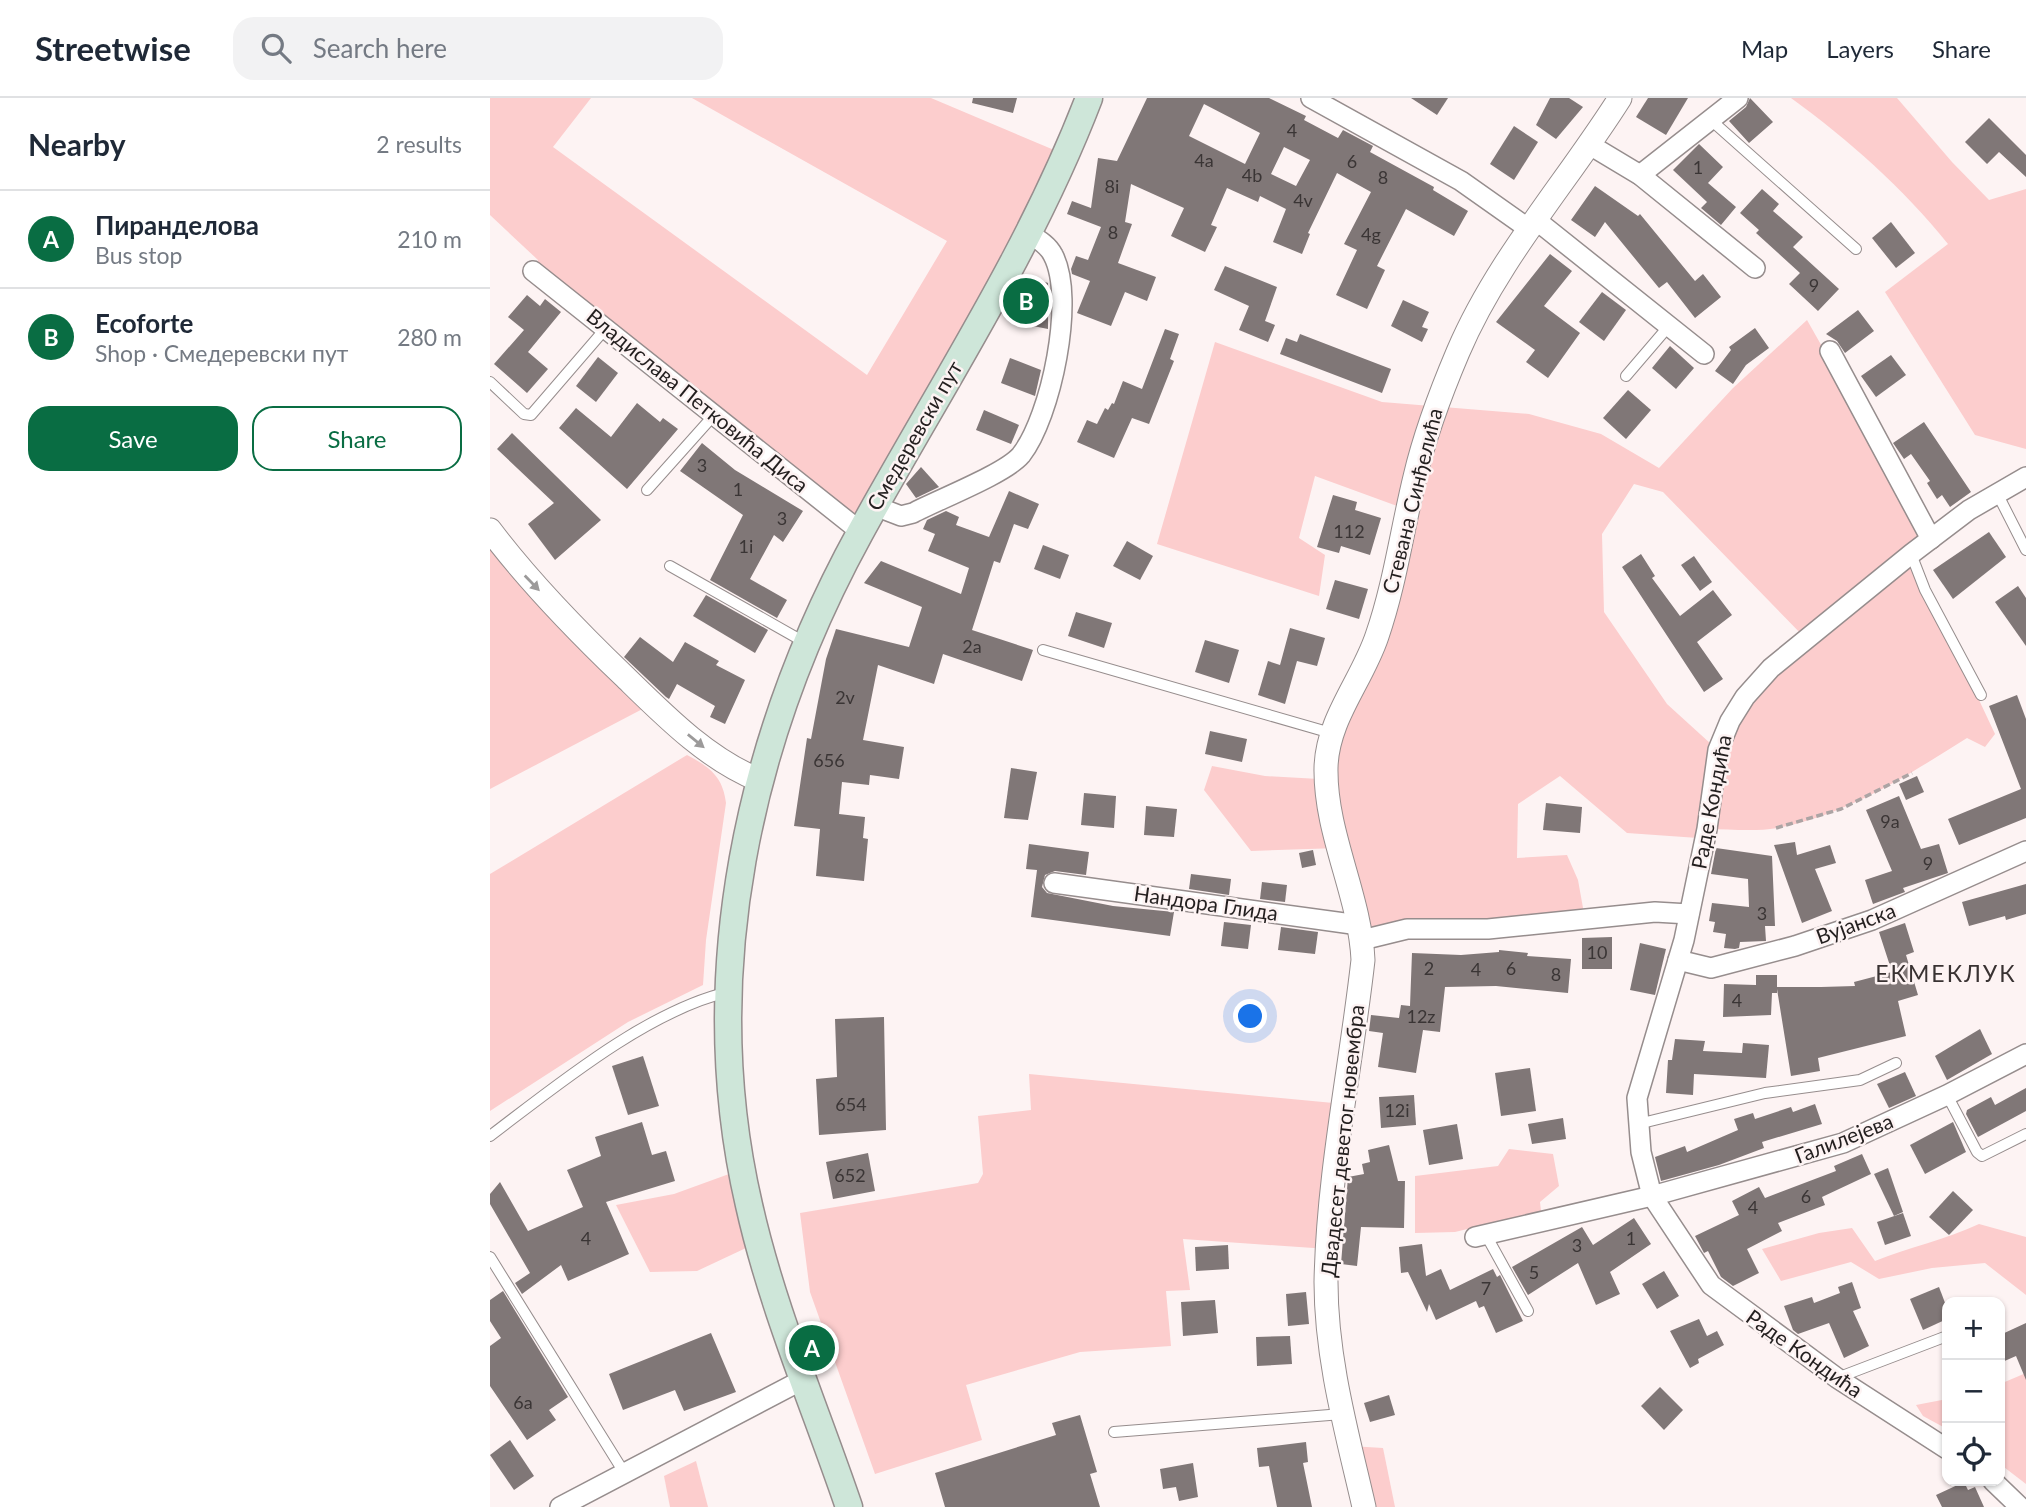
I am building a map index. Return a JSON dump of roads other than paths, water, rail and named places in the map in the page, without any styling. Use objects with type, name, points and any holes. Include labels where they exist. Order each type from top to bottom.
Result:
[{"type":"main road","name":"Смедеревски пут","points":[[849,1507],[769,1276],[745,1188],[731,1081],[729,992],[738,880],[759,780],[784,698],[806,643],[875,506],[1029,234],[1089,98]]},
{"type":"street","points":[[1311,98],[1533,224],[1704,354]]},
{"type":"street","name":"Стевана Синђелића","points":[[1360,932],[1328,792],[1326,769],[1332,734],[1376,638],[1421,451],[1450,370],[1477,315],[1533,224],[1620,98]]},
{"type":"street","points":[[1640,175],[1738,98]]},
{"type":"street","points":[[1590,145],[1640,175],[1755,268]]},
{"type":"street","points":[[875,506],[901,516],[913,513],[1019,457],[1036,429],[1049,397],[1056,363],[1060,333],[1060,276],[1052,253],[1029,234]]},
{"type":"street","name":"Владислава Петковића Диса","points":[[533,271],[861,532]]},
{"type":"street","points":[[1830,351],[1931,538]]},
{"type":"street","name":"Раде Кондића","points":[[1942,1446],[1837,1378],[1720,1295],[1702,1274],[1652,1196],[1637,1124],[1637,1098],[1678,960],[1707,829],[1718,750],[1730,721],[1751,689],[1771,668],[1931,538],[2026,477]]},
{"type":"street","points":[[490,530],[524,574],[652,704],[723,763],[759,780]]},
{"type":"street","name":"Вујанска","points":[[1678,960],[1711,968],[1795,946],[1872,919],[2026,851]]},
{"type":"street","name":"Нандора Глида","points":[[1054,883],[1360,932]]},
{"type":"street","points":[[1360,932],[1488,929],[1655,912],[1689,914]]},
{"type":"street","name":"Двадесет деветог новембра","points":[[1360,932],[1362,971],[1331,1212],[1326,1284],[1332,1360],[1364,1507]]},
{"type":"street","name":"Галилејева","points":[[1480,1236],[1652,1196],[1843,1143],[1947,1095],[2026,1054]]},
{"type":"street","points":[[560,1507],[804,1379]]},
{"type":"street","points":[[1999,1486],[2021,1504]]},
{"type":"lane","points":[[1712,121],[1856,249]]},
{"type":"lane","points":[[1626,376],[1668,327]]},
{"type":"lane","points":[[490,382],[524,414],[531,415],[606,328]]},
{"type":"lane","points":[[647,490],[714,415]]},
{"type":"lane","points":[[1997,494],[2026,550]]},
{"type":"lane","points":[[1911,554],[1925,590],[1981,695]]},
{"type":"lane","points":[[670,566],[806,643]]},
{"type":"lane","points":[[1043,650],[1332,734]]},
{"type":"lane","points":[[490,1136],[593,1060],[681,1007],[729,992]]},
{"type":"lane","points":[[1637,1124],[1765,1093],[1860,1080],[1896,1063]]},
{"type":"lane","points":[[1947,1095],[1977,1152],[1983,1156],[2026,1134]]},
{"type":"lane","points":[[1480,1236],[1528,1311]]},
{"type":"lane","points":[[490,1257],[625,1474]]},
{"type":"lane","points":[[1837,1378],[1942,1338]]},
{"type":"lane","points":[[1114,1432],[1342,1413]]},
{"type":"place","name":"Ecoforte","points":[[1026,301]]},
{"type":"place","name":"Пиранделова","points":[[812,1348]]},
{"type":"district","name":"ЕКМЕКЛУК","points":[[1946,974]]}]
